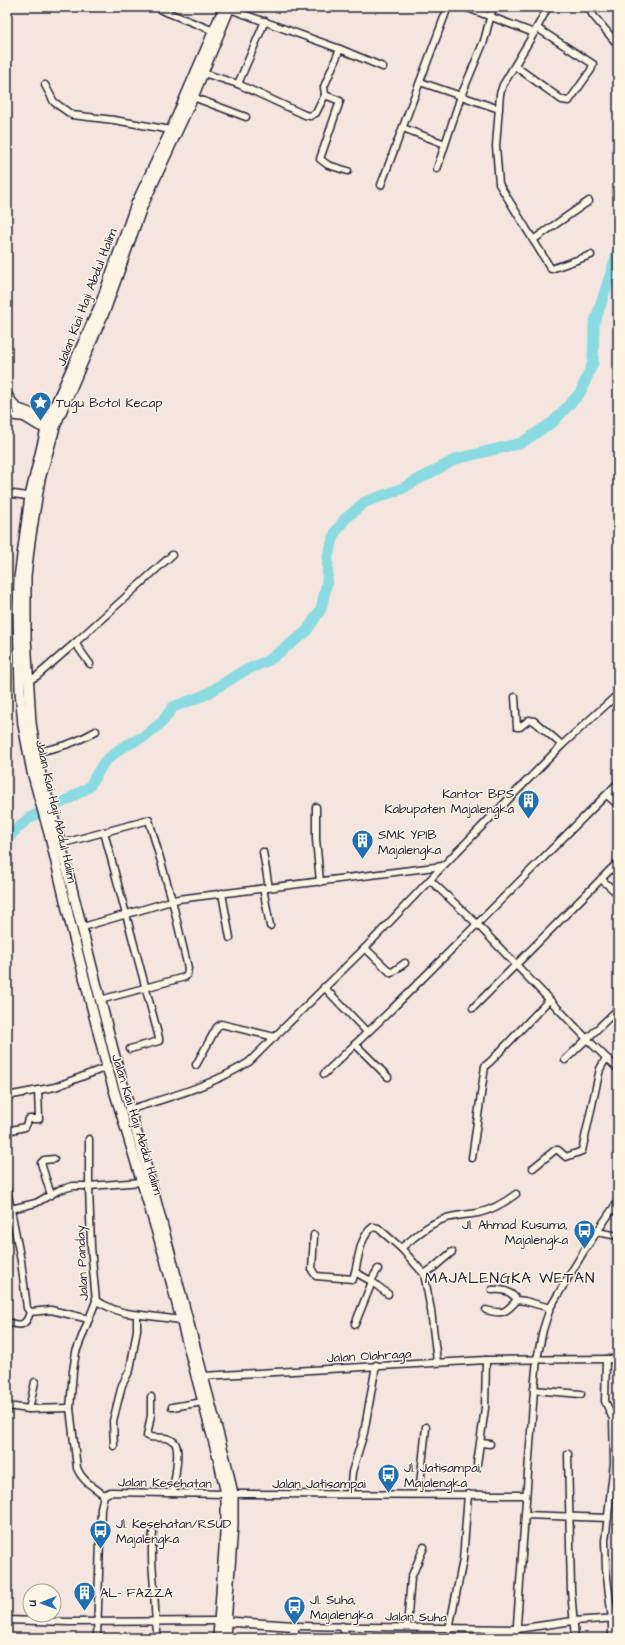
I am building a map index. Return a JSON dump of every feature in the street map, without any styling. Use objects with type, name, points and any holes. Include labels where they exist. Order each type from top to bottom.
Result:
[{"type":"main road","name":"Jalan Kiai Haji Abdul Halim","points":[[227,7],[214,31],[171,130],[136,204],[106,308],[51,426],[40,479],[34,497],[19,578],[18,612],[20,690],[24,725],[40,789],[82,927],[142,1182],[163,1252],[219,1462],[229,1494]]},
{"type":"main road","name":"Jalan Kiai Haji Abdul Halim","points":[[125,242],[193,98],[227,7]]},
{"type":"main road","points":[[7,394],[17,408],[25,410],[29,416],[51,426]]},
{"type":"main road","name":"Jalan Kiai Haji Abdul Halim","points":[[34,497],[26,576],[26,636],[31,723],[40,789]]},
{"type":"main road","name":"Jalan Kiai Haji Abdul Halim","points":[[56,838],[70,922],[107,1067],[125,1111],[155,1197],[203,1376],[229,1494],[226,1519],[223,1621],[225,1638]]},
{"type":"main road","name":"Jalan Kiai Haji Abdul Halim","points":[[218,1638],[223,1621]]},
{"type":"main road","name":"Jalan Suha","points":[[223,1621],[294,1626]]},
{"type":"main road","points":[[294,1626],[294,1638]]},
{"type":"street","points":[[227,7],[340,49],[383,67]]},
{"type":"street","points":[[381,185],[448,7]]},
{"type":"street","points":[[465,7],[536,31],[593,64],[591,70],[569,101],[562,100],[515,66]]},
{"type":"street","points":[[437,169],[461,96],[484,41],[492,17],[493,7]]},
{"type":"street","points":[[548,7],[536,31],[503,85],[500,94],[496,146],[498,184],[551,269],[591,255]]},
{"type":"street","points":[[590,7],[592,14],[618,45]]},
{"type":"street","points":[[161,10],[214,31]]},
{"type":"street","points":[[238,84],[265,21]]},
{"type":"street","points":[[203,73],[238,84],[276,103],[310,116],[316,113],[325,95],[324,87],[340,49]]},
{"type":"street","points":[[420,82],[499,109]]},
{"type":"street","points":[[45,86],[54,102],[72,116],[114,120],[171,130]]},
{"type":"street","points":[[325,95],[340,101],[320,159],[328,165],[348,171]]},
{"type":"street","points":[[193,98],[246,117]]},
{"type":"street","points":[[403,128],[446,144]]},
{"type":"street","points":[[533,240],[589,201]]},
{"type":"street","points":[[7,416],[29,416]]},
{"type":"street","points":[[7,493],[34,497]]},
{"type":"street","points":[[28,681],[42,672],[172,555]]},
{"type":"street","points":[[75,643],[90,664]]},
{"type":"street","points":[[125,1111],[204,1086],[230,1074],[249,1062],[365,948],[562,745],[618,694]]},
{"type":"street","points":[[515,697],[517,727],[520,727],[529,720],[534,721],[562,745]]},
{"type":"street","points":[[36,752],[66,746],[77,742],[96,731]]},
{"type":"street","points":[[324,1074],[618,783]]},
{"type":"street","points":[[607,795],[618,805]]},
{"type":"street","points":[[316,807],[316,839],[320,882]]},
{"type":"street","points":[[56,838],[104,832],[149,821],[172,900],[188,972],[185,977],[100,1000]]},
{"type":"street","points":[[104,832],[159,1035],[159,1041],[130,1049]]},
{"type":"street","points":[[263,852],[270,926]]},
{"type":"street","points":[[473,1008],[515,964],[618,862]]},
{"type":"street","points":[[82,927],[127,915],[172,900],[443,866]]},
{"type":"street","points":[[601,879],[618,894]]},
{"type":"street","points":[[430,880],[477,924],[549,1000],[618,1069]]},
{"type":"street","points":[[222,893],[230,938]]},
{"type":"street","points":[[365,948],[391,973],[405,962]]},
{"type":"street","points":[[324,987],[367,1032]]},
{"type":"street","points":[[472,1158],[484,1066],[491,1061],[549,1000]]},
{"type":"street","points":[[565,1060],[618,1009]]},
{"type":"street","points":[[196,1065],[217,1027],[221,1024],[275,1037]]},
{"type":"street","points":[[355,1044],[388,1077]]},
{"type":"street","points":[[533,1168],[555,1150],[558,1150],[566,1157],[582,1151],[600,1068],[606,1058]]},
{"type":"street","points":[[7,1096],[55,1087],[107,1067]]},
{"type":"street","points":[[7,1131],[25,1127],[29,1119],[39,1119],[38,1090]]},
{"type":"street","name":"Jalan Panday","points":[[89,1139],[91,1248],[96,1301],[76,1352],[70,1408],[77,1468],[83,1478],[104,1495]]},
{"type":"street","points":[[50,1195],[41,1163],[44,1160],[54,1159]]},
{"type":"street","points":[[11,1209],[30,1205],[59,1190],[73,1186],[142,1182]]},
{"type":"street","points":[[7,1189],[21,1261],[25,1300],[27,1308],[30,1312]]},
{"type":"street","points":[[401,1248],[431,1225],[444,1219],[479,1213],[491,1209],[502,1204],[516,1194]]},
{"type":"street","points":[[516,1638],[525,1515],[525,1494],[534,1390],[537,1358],[543,1330],[550,1308],[618,1201]]},
{"type":"street","points":[[314,1235],[313,1274],[316,1276],[352,1279],[362,1243],[371,1228],[378,1228],[401,1248],[424,1274],[431,1310],[436,1362]]},
{"type":"street","points":[[597,1232],[618,1236]]},
{"type":"street","points":[[424,1274],[452,1252]]},
{"type":"street","points":[[355,1324],[378,1269]]},
{"type":"street","points":[[355,1272],[372,1281],[388,1294]]},
{"type":"street","points":[[492,1290],[506,1291],[517,1300],[550,1308]]},
{"type":"street","points":[[486,1310],[503,1313],[508,1310],[517,1300]]},
{"type":"street","points":[[96,1301],[115,1310],[137,1315],[181,1320]]},
{"type":"street","points":[[30,1312],[51,1310],[89,1319]]},
{"type":"street","points":[[7,1322],[19,1326],[24,1324],[27,1321],[30,1312]]},
{"type":"street","points":[[114,1446],[113,1421],[122,1385],[130,1370],[137,1330],[137,1315]]},
{"type":"street","name":"Jalan Olahraga","points":[[203,1376],[436,1362],[537,1358],[618,1359]]},
{"type":"street","points":[[606,1359],[605,1402],[613,1420],[614,1456],[605,1541],[606,1569],[615,1619],[612,1638]]},
{"type":"street","points":[[477,1464],[485,1408],[486,1360]]},
{"type":"street","points":[[350,1494],[352,1472],[364,1433],[372,1380],[376,1365]]},
{"type":"street","points":[[29,1409],[34,1382]]},
{"type":"street","points":[[534,1390],[581,1394]]},
{"type":"street","points":[[151,1397],[147,1436],[163,1437],[174,1441],[176,1444],[177,1451],[173,1493]]},
{"type":"street","points":[[172,1407],[203,1402]]},
{"type":"street","points":[[7,1406],[29,1409],[70,1408]]},
{"type":"street","points":[[419,1494],[426,1427]]},
{"type":"street","points":[[481,1443],[490,1444]]},
{"type":"street","points":[[568,1454],[567,1470],[570,1516],[570,1565],[573,1621],[576,1638]]},
{"type":"street","name":"Jalan Kesehatan","points":[[97,1638],[101,1508],[104,1495],[110,1492],[229,1494]]},
{"type":"street","name":"Jalan Jatisampai","points":[[229,1494],[525,1494]]},
{"type":"street","points":[[449,1629],[463,1560],[468,1494]]},
{"type":"street","points":[[525,1515],[608,1518]]},
{"type":"street","points":[[153,1534],[151,1549],[155,1611],[154,1621],[158,1638]]},
{"type":"street","points":[[407,1627],[411,1578],[424,1547]]},
{"type":"street","name":"Jalan Suha","points":[[294,1626],[517,1629],[573,1621],[615,1619]]},
{"type":"street","points":[[7,1620],[98,1622],[223,1621]]},
{"type":"street","points":[[345,1626],[347,1638]]},
{"type":"waterway","points":[[7,838],[29,818],[65,801],[89,787],[104,762],[121,748],[145,736],[162,722],[173,707],[205,695],[242,672],[269,660],[306,632],[321,609],[327,582],[328,556],[335,533],[345,519],[365,502],[401,489],[456,459],[521,443],[553,422],[580,393],[593,363],[594,325],[618,251]]},
{"type":"place","name":"Tugu Botol Kecap","points":[[40,422]]},
{"type":"place","name":"Kantor BPS Kabupaten Majalengka","points":[[529,820]]},
{"type":"place","name":"SMK YPIB Majalengka","points":[[362,860]]},
{"type":"place","name":"Jl. Ahmad Kusuma, Majalengka","points":[[584,1250]]},
{"type":"place","name":"Jl. Jatisampai, Majalengka","points":[[388,1494]]},
{"type":"place","name":"Jl. Kesehatan/RSUD Majalengka","points":[[100,1550]]},
{"type":"place","name":"AL- FAZZA","points":[[84,1612]]},
{"type":"place","name":"Jl. Suha, Majalengka","points":[[294,1626]]},
{"type":"district","name":"MAJALENGKA WETAN","points":[[510,1278]]}]
